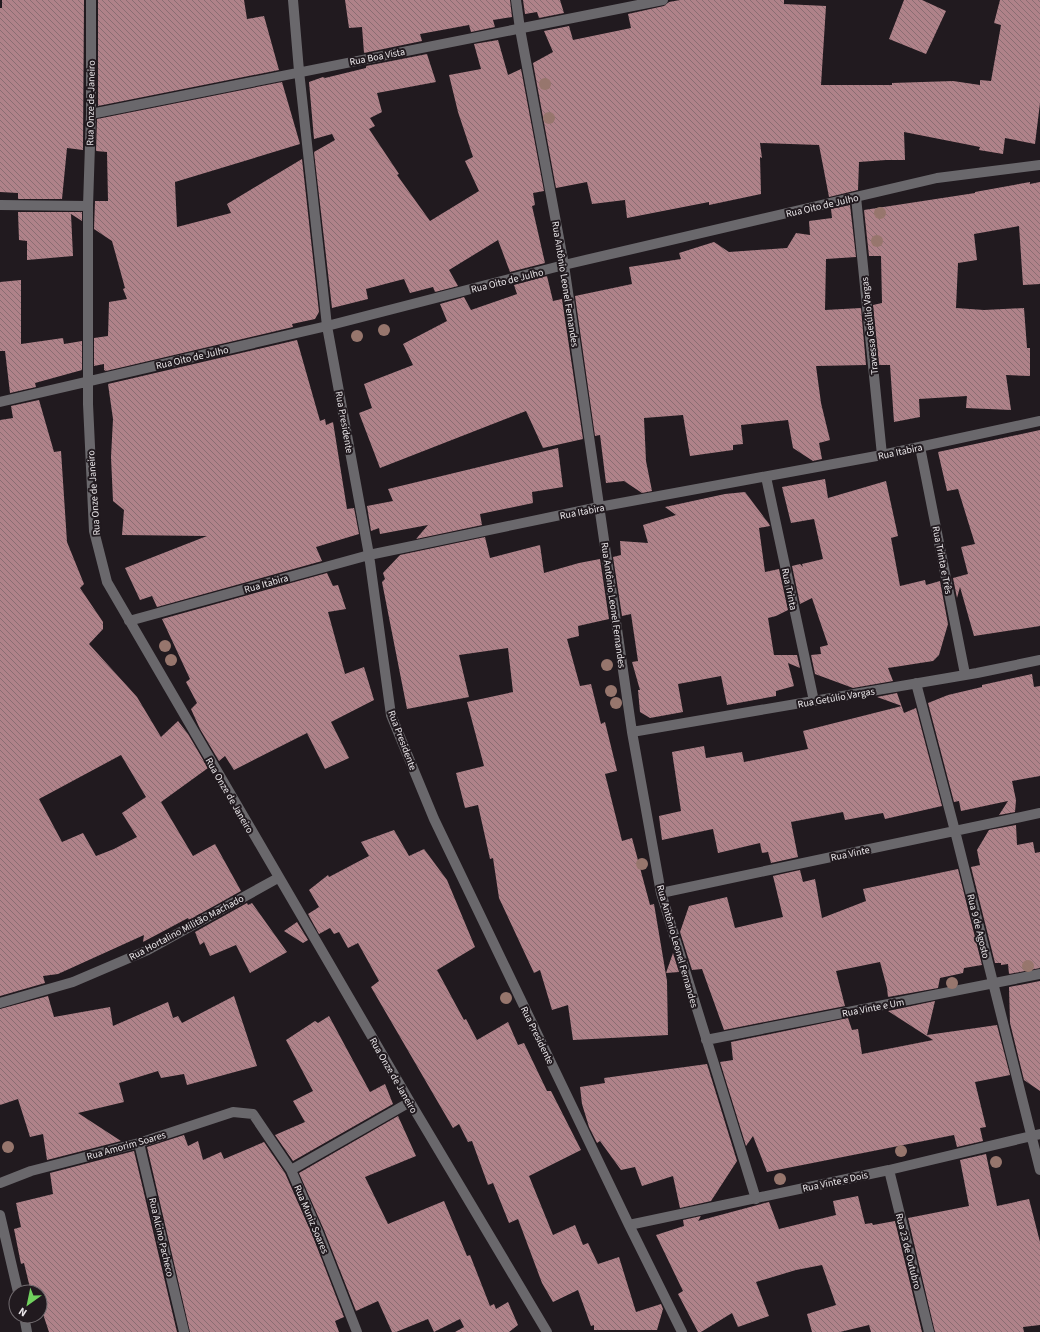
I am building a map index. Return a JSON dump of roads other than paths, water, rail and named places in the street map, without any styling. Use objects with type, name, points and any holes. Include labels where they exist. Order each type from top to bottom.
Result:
[{"type":"street","name":"Rua Onze de Janeiro","points":[[91,0],[91,114],[88,206],[88,381],[94,531],[107,582],[278,878],[547,1332]]},
{"type":"street","name":"Rua Presidente","points":[[293,0],[298,71],[327,326],[369,555],[391,715],[434,819],[682,1332]]},
{"type":"street","name":"Rua Antônio Leonel Fernandes","points":[[516,0],[520,29],[564,265],[632,732],[660,893],[756,1199]]},
{"type":"street","name":"Rua Boa Vista","points":[[91,114],[298,71],[663,0]]},
{"type":"street","name":"Rua Oito de Julho","points":[[0,402],[327,326],[564,265],[937,178],[1040,165]]},
{"type":"street","name":"Travessa Getúlio Vargas","points":[[856,197],[882,455]]},
{"type":"street","points":[[0,205],[88,206]]},
{"type":"street","name":"Rua Itabira","points":[[129,621],[369,555],[599,507],[882,455],[1040,421]]},
{"type":"street","name":"Rua Trinta e Três","points":[[920,446],[965,674]]},
{"type":"street","name":"Rua Trinta","points":[[766,477],[814,701]]},
{"type":"street","name":"Rua Getúlio Vargas","points":[[632,732],[1040,660]]},
{"type":"street","name":"Rua 9 de Agosto","points":[[916,683],[993,983],[1036,1135],[1040,1170]]},
{"type":"street","name":"Rua Vinte","points":[[660,893],[1040,813]]},
{"type":"street","name":"Rua Hortalino Militão Machado","points":[[0,1003],[73,982],[148,950],[278,878]]},
{"type":"street","name":"Rua Vinte e Um","points":[[706,1040],[1040,974]]},
{"type":"street","points":[[291,1170],[410,1102]]},
{"type":"street","name":"Rua Amorim Soares","points":[[0,1183],[31,1171],[139,1143],[233,1112],[253,1114]]},
{"type":"street","name":"Rua Muniz Soares","points":[[253,1114],[291,1170],[318,1232],[357,1332]]},
{"type":"street","name":"Rua Vinte e Dois","points":[[629,1225],[889,1170],[1036,1135]]},
{"type":"street","name":"Rua Alcino Pacheco","points":[[139,1143],[184,1332]]},
{"type":"street","name":"Rua 23 de Outubro","points":[[889,1170],[929,1332]]},
{"type":"street","points":[[0,1215],[16,1284]]}]
